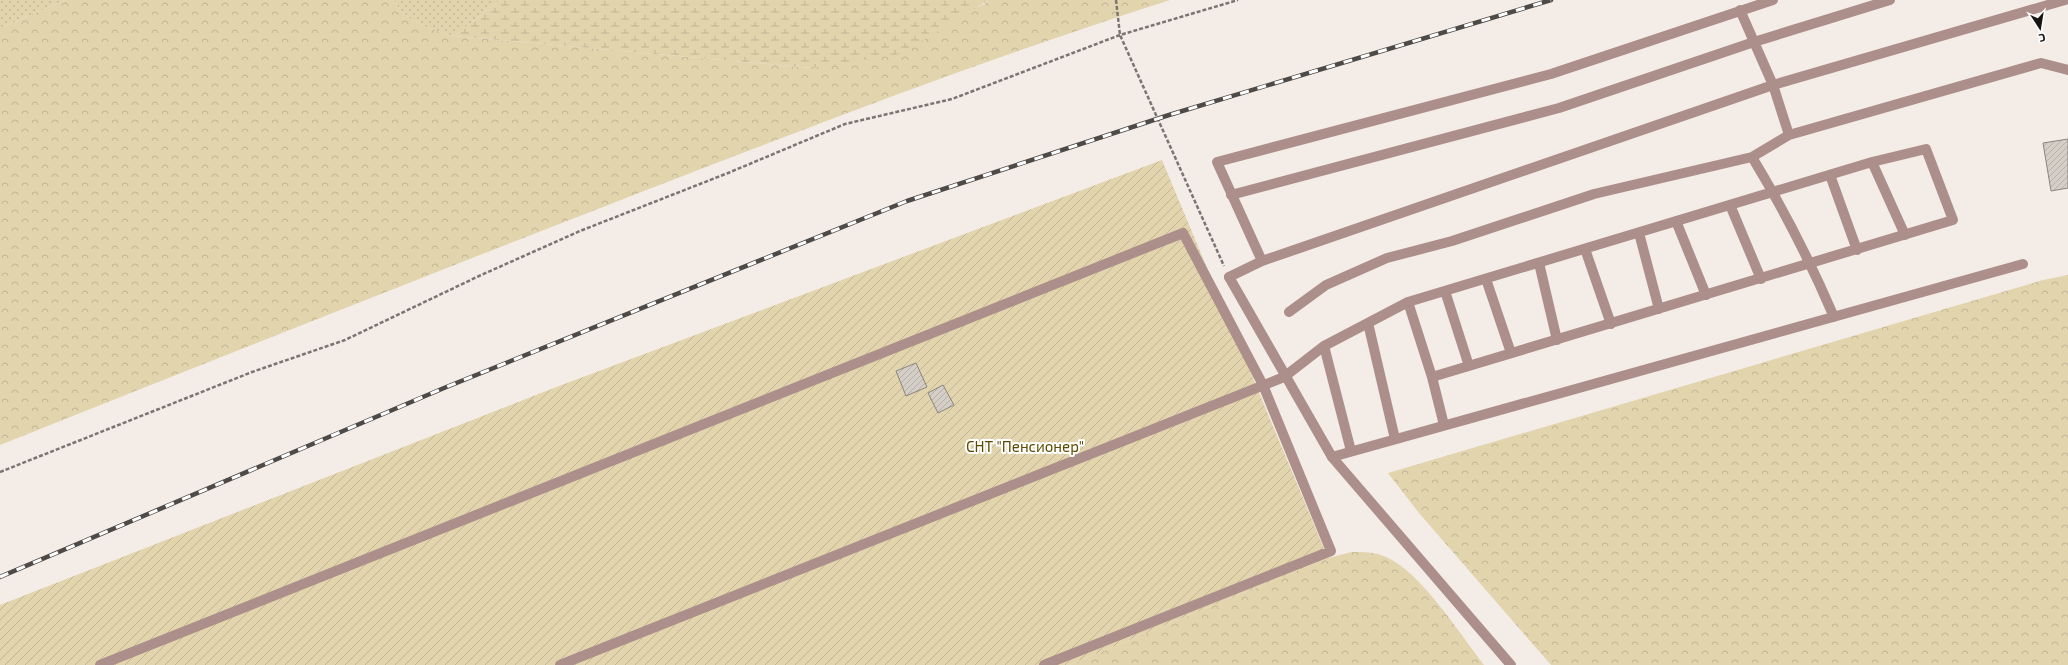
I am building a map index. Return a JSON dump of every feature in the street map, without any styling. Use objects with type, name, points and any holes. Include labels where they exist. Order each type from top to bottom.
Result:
[{"type":"street","points":[[1262,261],[1217,162],[1551,74],[1773,0]]},
{"type":"street","points":[[1231,195],[1559,108],[1754,42],[1890,0]]},
{"type":"street","points":[[1511,665],[1332,457],[1284,377],[1229,277],[1262,261],[1773,85],[2065,0]]},
{"type":"street","points":[[1740,10],[1773,85],[1789,135]]},
{"type":"street","points":[[1289,312],[1326,285],[1387,258],[1452,241],[1594,194],[1752,157],[1789,135],[2041,63],[2068,70]]},
{"type":"street","points":[[560,665],[1284,377],[1324,346],[1408,302],[1872,162],[1926,149],[1952,220],[1811,264],[1432,377]]},
{"type":"street","points":[[1752,157],[1773,192],[1811,264],[1834,317]]},
{"type":"street","points":[[1872,162],[1905,235]]},
{"type":"street","points":[[1830,175],[1857,250]]},
{"type":"street","points":[[1730,205],[1761,279]]},
{"type":"street","points":[[1676,221],[1706,295]]},
{"type":"street","points":[[1639,232],[1660,309]]},
{"type":"street","points":[[100,665],[1183,233],[1263,385],[1332,551],[1044,665]]},
{"type":"street","points":[[1585,249],[1611,324]]},
{"type":"street","points":[[1539,263],[1557,340]]},
{"type":"street","points":[[1332,457],[2023,264]]},
{"type":"street","points":[[1486,279],[1511,353]]},
{"type":"street","points":[[1445,291],[1468,366]]},
{"type":"street","points":[[1408,302],[1432,377],[1444,425]]},
{"type":"street","points":[[1368,323],[1395,439]]},
{"type":"street","points":[[1324,346],[1352,451]]},
{"type":"path","points":[[1116,0],[1120,34],[1229,277]]},
{"type":"path","points":[[0,472],[252,372],[345,340],[479,276],[580,231],[728,173],[846,124],[952,99],[1120,34],[1238,0]]},
{"type":"green space","points":[[0,0],[65,0],[0,28]]},
{"type":"green space","points":[[65,0],[393,0],[412,20],[428,28],[454,36],[812,68],[983,5],[989,0],[1170,0],[964,70],[761,146],[469,259],[0,445],[0,28]]},
{"type":"green space","points":[[393,0],[500,0],[454,36],[428,28],[412,20]]},
{"type":"green space","points":[[500,0],[989,0],[901,54],[813,68],[454,36]]},
{"type":"green space","name":"СНТ \"Пенсионер\"","points":[[1162,160],[1328,558],[1069,665],[0,665],[0,605],[559,386]]},
{"type":"green space","points":[[2068,275],[2068,665],[1551,665],[1419,513],[1388,473],[2043,280]]},
{"type":"green space","points":[[1352,552],[1370,553],[1384,556],[1401,566],[1414,577],[1440,606],[1484,665],[1069,665],[1328,558]]},
{"type":"building","points":[[2068,139],[2068,188],[2051,191],[2043,143]]},
{"type":"building","points":[[916,363],[927,387],[906,396],[896,371]]},
{"type":"building","points":[[943,385],[954,405],[938,413],[928,393]]},
{"type":"railway","points":[[0,577],[444,388],[907,201],[1169,115],[1551,0]]}]
